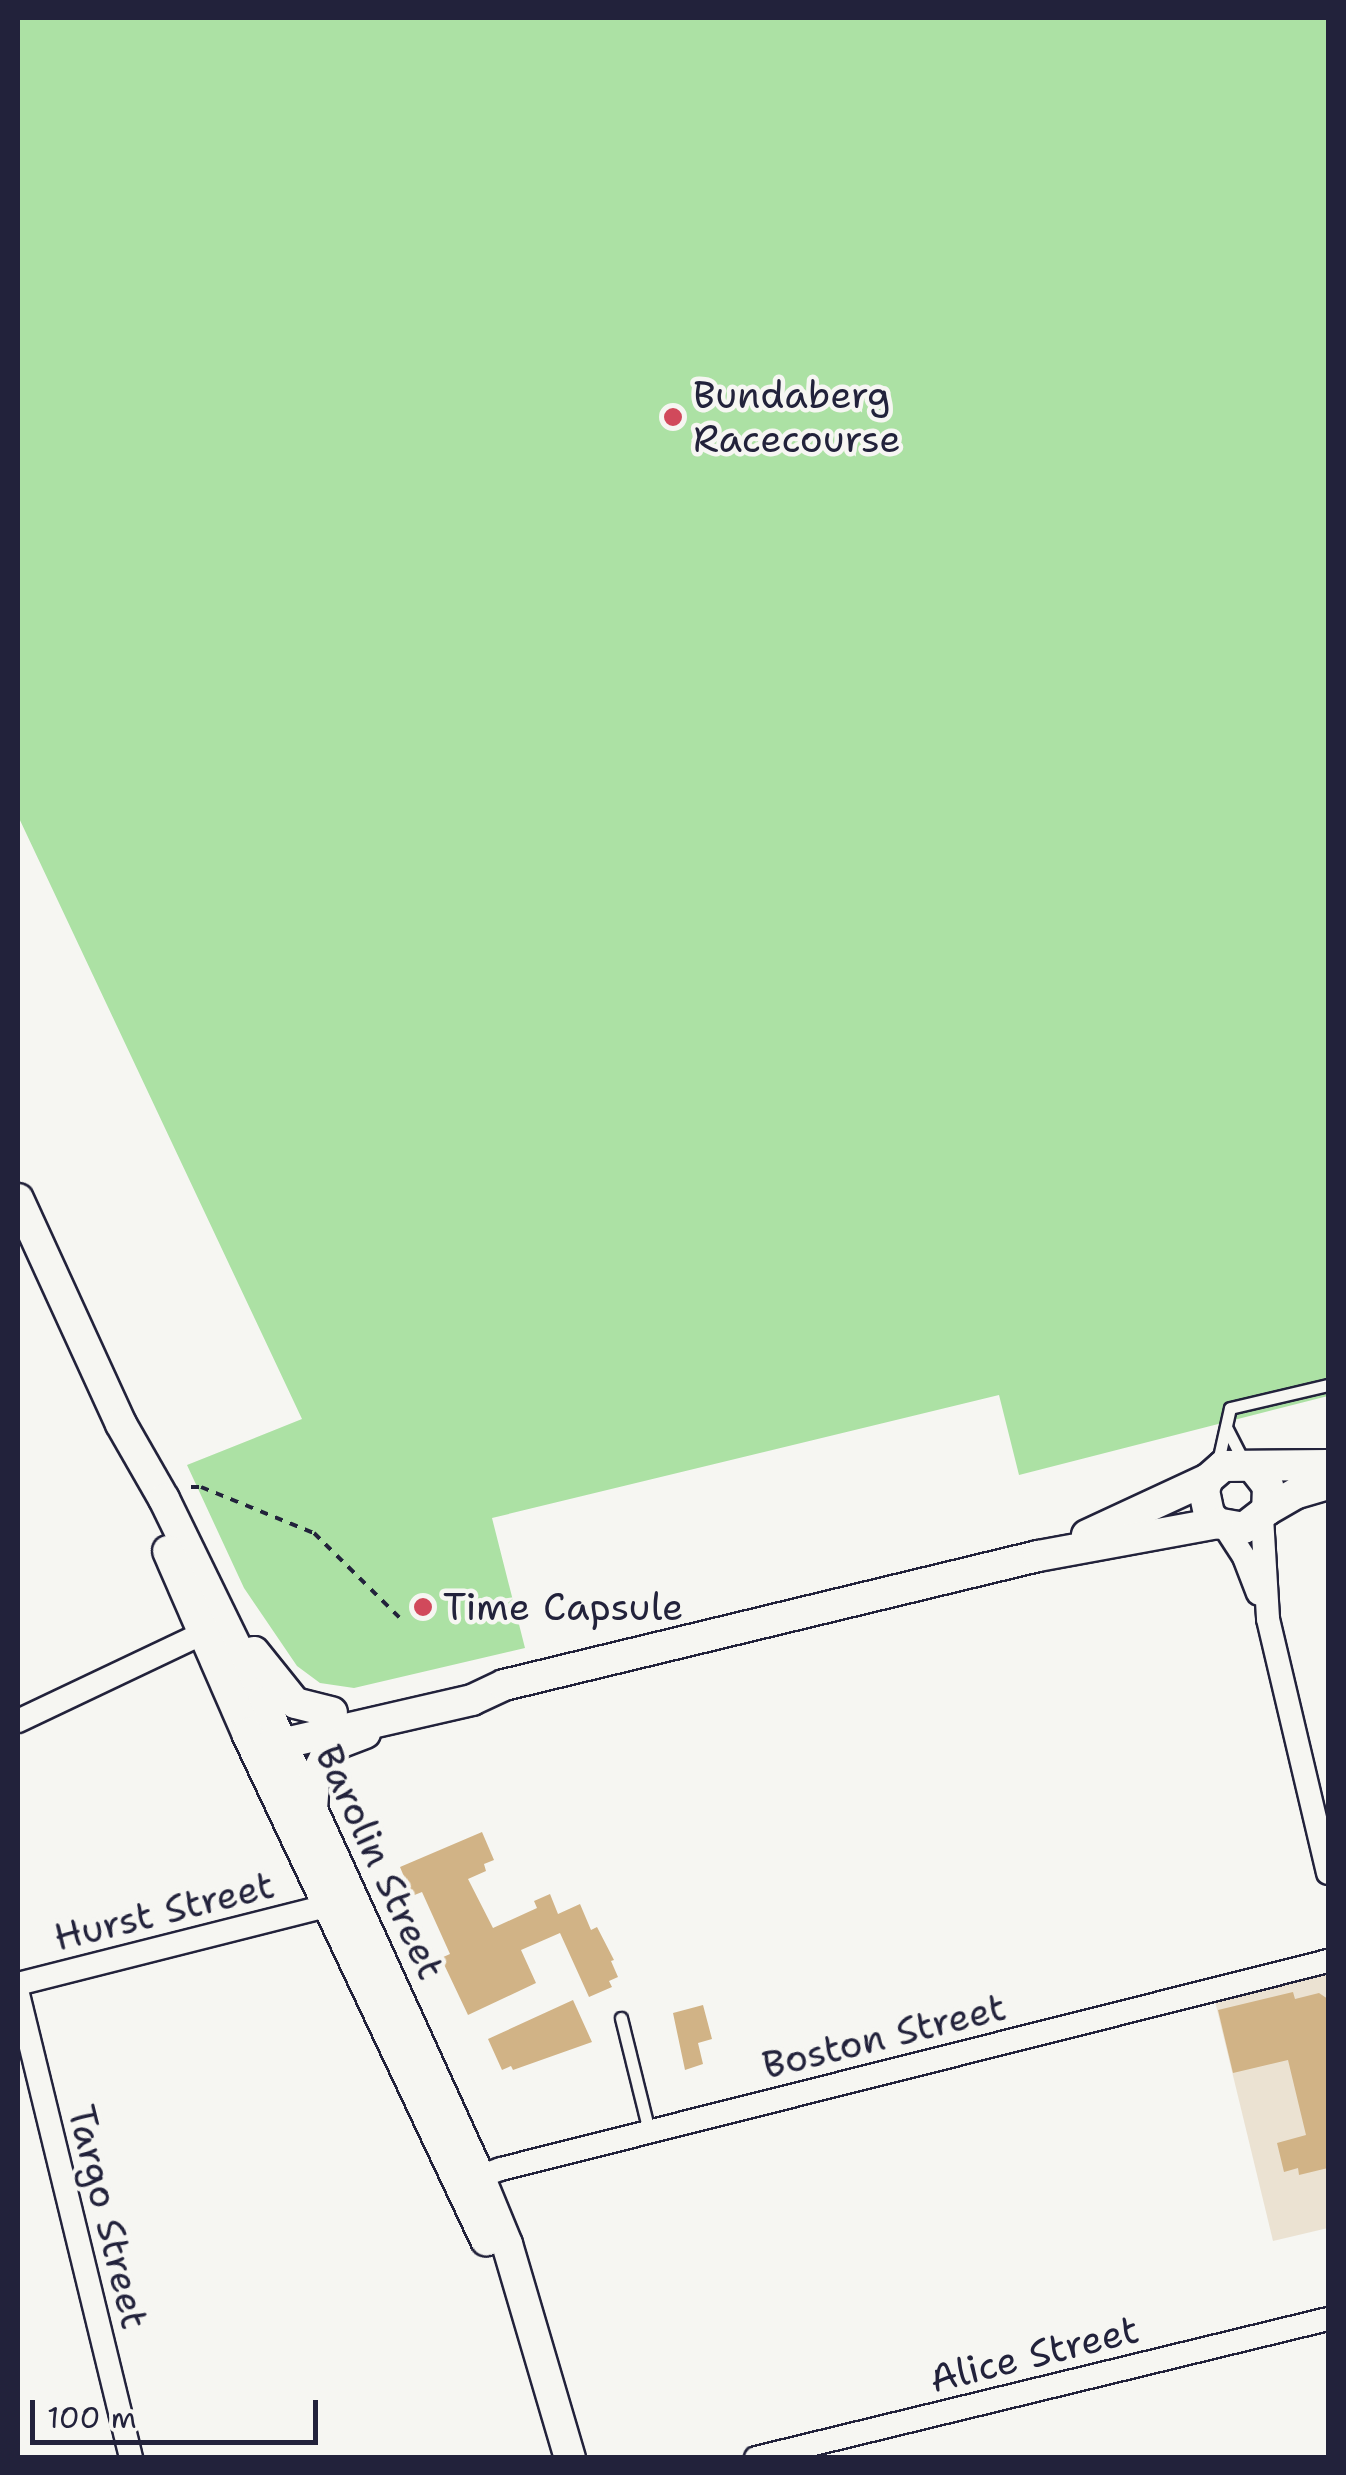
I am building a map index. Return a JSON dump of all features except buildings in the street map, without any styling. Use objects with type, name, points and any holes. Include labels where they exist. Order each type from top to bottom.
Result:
[{"type":"main road","name":"Barolin Street","points":[[18,1199],[121,1424],[184,1540],[327,1906],[469,2180],[507,2244],[570,2458]]},
{"type":"main road","name":"Barolin Street","points":[[121,1424],[149,1506],[202,1633],[312,1810],[469,2180]]},
{"type":"main road","points":[[1038,1556],[1230,1470],[1328,1465]]},
{"type":"main road","points":[[1230,1470],[1268,1486],[1264,1514]]},
{"type":"main road","points":[[1220,1524],[1204,1502],[1230,1470]]},
{"type":"main road","points":[[264,1738],[472,1700],[504,1685],[1038,1556],[1220,1524],[1244,1528],[1297,1493],[1328,1484]]},
{"type":"main road","points":[[184,1540],[270,1676],[296,1703],[332,1712]]},
{"type":"main road","points":[[264,1738],[332,1712],[469,1684],[504,1685]]},
{"type":"main road","points":[[312,1810],[314,1779],[331,1750],[348,1738],[419,1712]]},
{"type":"street","points":[[1264,1514],[1268,1619]]},
{"type":"street","points":[[1220,1524],[1244,1557],[1268,1619],[1317,1786],[1328,1872]]},
{"type":"street","points":[[18,1721],[202,1633]]},
{"type":"street","name":"Hurst Street","points":[[18,1984],[327,1906]]},
{"type":"street","name":"Boston Street","points":[[469,2180],[649,2131],[1328,1961]]},
{"type":"street","name":"Targo Street","points":[[18,1994],[131,2458]]},
{"type":"street","name":"Alice Street","points":[[756,2458],[1328,2318]]},
{"type":"lane","points":[[1230,1470],[1226,1413],[1235,1406],[1328,1385]]},
{"type":"lane","points":[[1226,1426],[1230,1470]]},
{"type":"lane","points":[[621,2018],[649,2131]]},
{"type":"path","points":[[191,1487],[314,1533],[399,1617]]},
{"type":"shaded area","points":[[1328,1963],[1328,2228],[1273,2241],[1213,1993]]},
{"type":"green space","name":"Bundaberg Racecourse","points":[[18,18],[1328,18],[1328,1396],[1019,1475],[999,1395],[492,1518],[525,1648],[354,1688],[320,1683],[297,1666],[244,1588],[187,1465],[302,1419],[18,816]]},
{"type":"place","name":"Bundaberg Racecourse","points":[[673,417]]},
{"type":"place","name":"Time Capsule","points":[[423,1607]]}]
